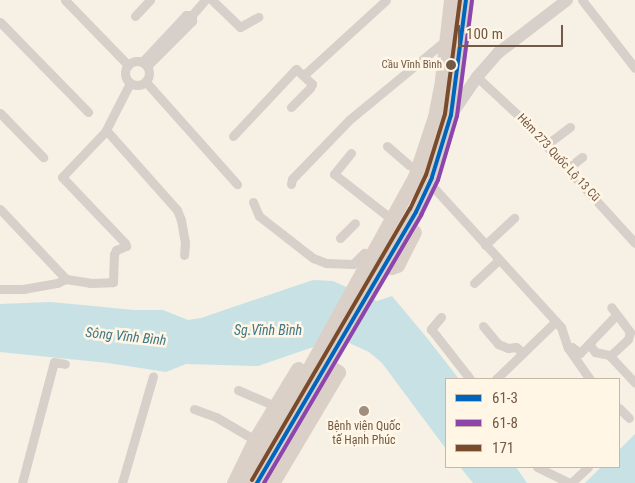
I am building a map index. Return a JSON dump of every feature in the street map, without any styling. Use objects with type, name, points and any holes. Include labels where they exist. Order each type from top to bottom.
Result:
[{"type":"highway","points":[[246,483],[415,177],[435,117],[451,0]]},
{"type":"highway","points":[[435,117],[423,131],[410,166],[364,253],[387,266],[397,264],[402,259],[435,189],[447,144],[466,0]]},
{"type":"highway","points":[[257,483],[416,212],[432,177],[450,121]]},
{"type":"highway","points":[[234,483],[255,440],[308,353],[338,372],[272,483]]},
{"type":"street","points":[[65,0],[128,65]]},
{"type":"street","points":[[135,16],[150,0]]},
{"type":"street","points":[[212,0],[240,27],[258,17]]},
{"type":"street","points":[[304,75],[386,0]]},
{"type":"street","points":[[450,121],[477,77],[498,54],[567,0]]},
{"type":"street","points":[[582,0],[635,68]]},
{"type":"street","points":[[145,64],[192,21],[192,14],[202,1]]},
{"type":"street","points":[[0,22],[88,112]]},
{"type":"street","points":[[291,184],[292,179],[349,120],[446,40]]},
{"type":"street","points":[[136,61],[145,64],[149,76],[146,82],[140,86],[130,83],[125,73],[128,65],[136,61]]},
{"type":"street","points":[[233,136],[296,69],[312,84],[290,107]]},
{"type":"street","name":"Hẻm 273 Quốc Lộ 13 Cũ","points":[[477,77],[519,116],[635,243]]},
{"type":"street","points":[[146,82],[237,184]]},
{"type":"street","points":[[0,289],[23,289],[57,283],[66,279],[90,283],[114,282],[114,254],[116,250],[126,246],[62,177],[106,130],[130,83]]},
{"type":"street","points":[[0,113],[43,157]]},
{"type":"street","points":[[546,145],[570,128]]},
{"type":"street","points":[[106,130],[176,210],[182,220],[185,242],[184,255]]},
{"type":"street","points":[[387,146],[410,166]]},
{"type":"street","points":[[351,153],[334,174],[385,214]]},
{"type":"street","points":[[568,168],[582,157]]},
{"type":"street","points":[[435,189],[485,246],[561,327],[568,348],[589,378]]},
{"type":"street","points":[[252,202],[259,216],[313,258],[326,263],[353,264],[364,253]]},
{"type":"street","points":[[0,209],[66,279]]},
{"type":"street","points":[[485,246],[514,218]]},
{"type":"street","points":[[340,238],[355,223]]},
{"type":"street","points":[[474,282],[498,260]]},
{"type":"street","points":[[568,348],[572,347],[580,354],[613,311],[630,332],[628,340],[610,356]]},
{"type":"street","points":[[441,316],[431,329],[469,378]]},
{"type":"street","points":[[497,378],[556,321]]},
{"type":"street","points":[[483,326],[498,344],[508,348],[516,347],[523,353]]},
{"type":"street","points":[[589,344],[594,352],[610,356],[635,383]]},
{"type":"street","points":[[22,483],[54,362],[65,364]]},
{"type":"street","points":[[122,483],[153,376]]},
{"type":"street","points":[[238,390],[275,406]]},
{"type":"street","points":[[194,409],[216,417],[255,440]]},
{"type":"street","points":[[620,409],[629,418]]},
{"type":"street","points":[[539,468],[570,483],[587,468]]},
{"type":"water","name":"Sg.Vĩnh Bình","points":[[313,280],[333,281],[377,301],[392,296],[458,378],[445,378],[445,448],[382,363],[369,352],[347,342],[322,344],[258,366],[186,364],[166,372],[108,363],[0,352],[0,304],[51,302],[134,310],[163,310],[188,320],[201,318]]},
{"type":"water","points":[[635,434],[635,483],[585,483],[600,468],[620,468],[620,449]]},
{"type":"water","points":[[461,468],[517,468],[527,483],[473,483]]},
{"type":"transit line","name":"171","points":[[252,480],[410,209],[426,175],[445,114],[460,0]]},
{"type":"transit line","name":"61-3","points":[[257,483],[416,212],[432,177],[451,115],[466,0]]},
{"type":"transit line","name":"61-8","points":[[264,483],[421,215],[438,180],[457,116],[472,1]]},
{"type":"place","name":"Cầu Vĩnh Bình","points":[[451,65]]},
{"type":"place","name":"Bệnh viện Quốc tế Hạnh Phúc","points":[[364,411]]},
{"type":"water label","name":"Sông Vĩnh Bình","points":[[126,336]]}]
